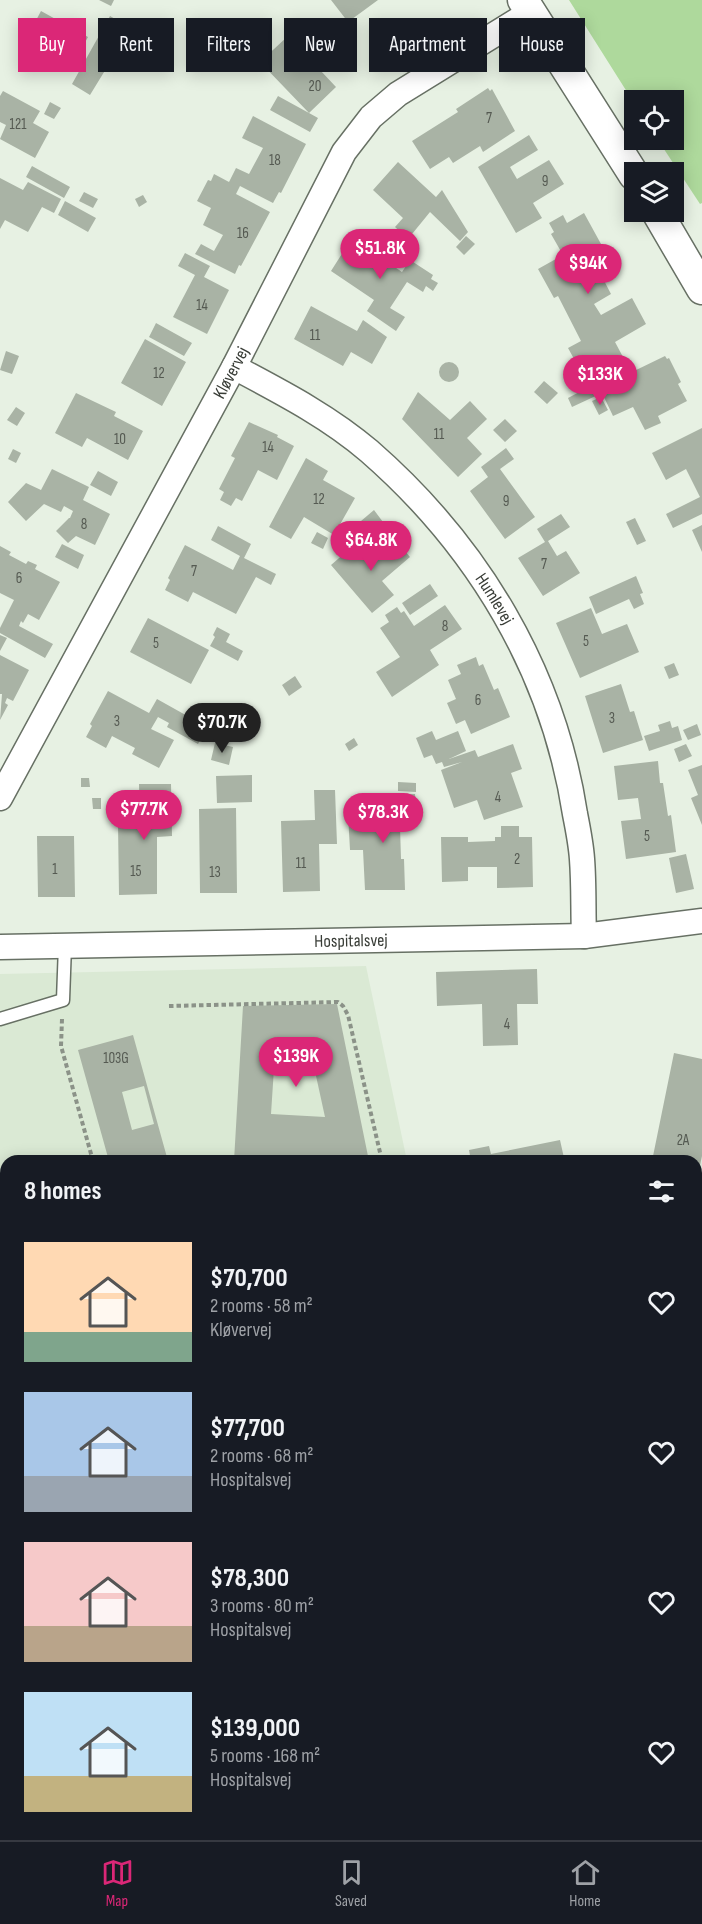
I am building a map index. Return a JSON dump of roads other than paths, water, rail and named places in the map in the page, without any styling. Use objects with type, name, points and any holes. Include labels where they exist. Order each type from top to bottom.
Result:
[{"type":"street","points":[[527,6],[626,162]]},
{"type":"street","name":"Kløvervej","points":[[0,798],[234,367],[344,152],[371,117],[398,94],[527,6]]},
{"type":"street","points":[[663,222],[702,289]]},
{"type":"street","name":"Humlevej","points":[[234,367],[304,404],[368,450],[425,504],[475,565],[487,584],[516,632],[548,704],[570,780],[582,858],[584,936]]},
{"type":"street","name":"Hospitalsvej","points":[[0,947],[584,936],[702,921]]},
{"type":"lane","points":[[0,1019],[63,1000],[64,945]]}]
